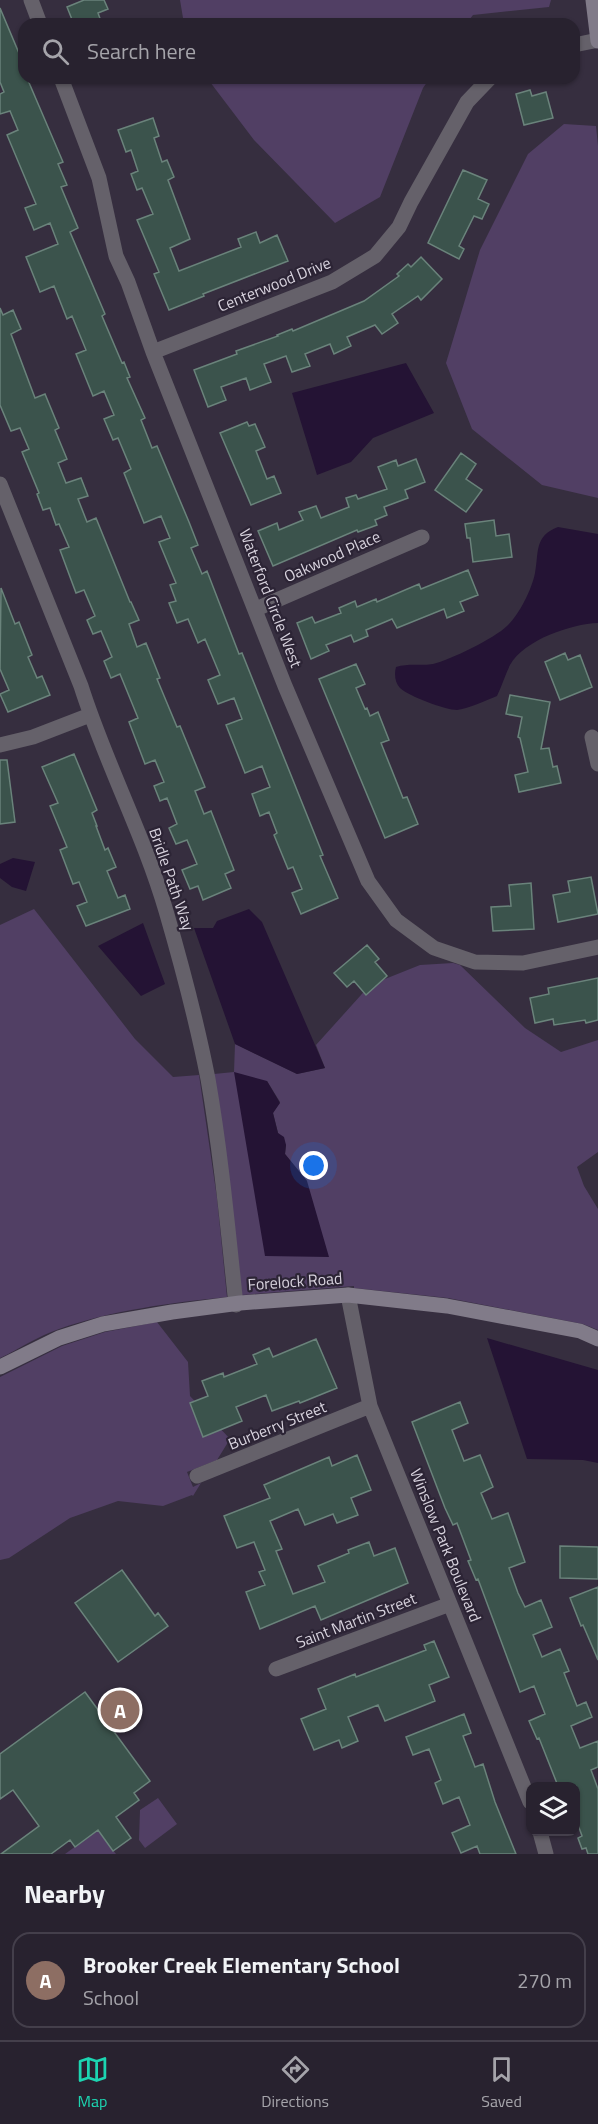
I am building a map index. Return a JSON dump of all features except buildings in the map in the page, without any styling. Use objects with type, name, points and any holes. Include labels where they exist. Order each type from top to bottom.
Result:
[{"type":"street","points":[[31,0],[38,18]]},
{"type":"street","points":[[580,44],[598,40],[593,0]]},
{"type":"street","name":"Waterford Circle West","points":[[63,84],[99,178],[116,256],[285,686],[368,881],[396,920],[434,948],[474,962],[523,963],[598,947]]},
{"type":"street","name":"Centerwood Drive","points":[[153,352],[332,282],[375,256],[399,227],[467,102],[484,84]]},
{"type":"street","name":"Bridle Path Way","points":[[0,484],[81,686],[90,715],[115,772],[165,909],[208,1079],[236,1305]]},
{"type":"street","name":"Oakwood Place","points":[[256,609],[422,537]]},
{"type":"street","points":[[0,745],[33,737],[90,715]]},
{"type":"street","points":[[592,737],[598,764]]},
{"type":"street","name":"Forelock Road","points":[[0,1367],[59,1338],[103,1324],[172,1312],[348,1295],[447,1306],[580,1331],[598,1339]]},
{"type":"street","name":"Winslow Park Boulevard","points":[[348,1295],[370,1406],[526,1790]]},
{"type":"street","name":"Burberry Street","points":[[197,1476],[370,1406]]},
{"type":"street","name":"Saint Martin Street","points":[[276,1669],[450,1604]]},
{"type":"street","points":[[541,1836],[546,1854]]},
{"type":"shaded area","points":[[180,0],[551,0],[549,7],[473,15],[471,18],[183,18]]},
{"type":"shaded area","points":[[212,84],[426,84],[380,197],[335,223],[254,140]]},
{"type":"shaded area","points":[[564,124],[596,126],[598,146],[598,498],[542,485],[472,429],[446,363],[480,250],[528,154]]},
{"type":"shaded area","points":[[406,363],[434,413],[373,438],[351,462],[317,475],[292,393]]},
{"type":"shaded area","points":[[558,527],[598,534],[598,623],[562,630],[526,648],[510,665],[497,696],[466,708],[457,710],[445,708],[400,688],[395,678],[396,667],[441,662],[483,642],[512,621],[531,586],[541,540]]},
{"type":"shaded area","points":[[13,858],[35,862],[26,891],[12,887],[0,878],[0,864]]},
{"type":"shaded area","points":[[34,909],[135,1039],[173,1077],[199,1075],[217,1198],[227,1297],[121,1312],[79,1322],[51,1332],[0,1358],[0,925]]},
{"type":"shaded area","points":[[249,909],[262,922],[325,1068],[297,1074],[235,1044],[194,928],[213,928],[217,921]]},
{"type":"shaded area","points":[[143,923],[165,984],[141,996],[98,946]]},
{"type":"shaded area","points":[[453,963],[460,965],[525,1028],[561,1052],[598,1040],[598,1152],[577,1167],[584,1186],[598,1209],[598,1330],[583,1324],[448,1298],[354,1288],[354,1286],[242,1295],[214,1074],[234,1072],[235,1044],[297,1074],[325,1068],[316,1045],[370,985],[420,965]],"holes":[[[267,1081],[280,1102],[273,1113],[278,1133],[286,1145],[285,1154],[307,1181],[265,1256]]]},
{"type":"shaded area","points":[[234,1072],[267,1081],[280,1103],[273,1113],[278,1133],[284,1137],[285,1154],[307,1181],[329,1257],[265,1256]]},
{"type":"shaded area","points":[[157,1322],[188,1362],[190,1396],[230,1439],[217,1460],[187,1472],[193,1487],[201,1483],[193,1496],[163,1506],[118,1501],[70,1518],[9,1558],[0,1560],[0,1377],[62,1346],[105,1332]]},
{"type":"shaded area","points":[[487,1338],[598,1370],[598,1463],[583,1460],[527,1459]]},
{"type":"shaded area","points":[[158,1798],[177,1824],[145,1848],[139,1840],[140,1810]]},
{"type":"shaded area","points":[[98,1830],[116,1854],[65,1854]]},
{"type":"place","name":"Brooker Creek Elementary School","points":[[120,1710]]}]
